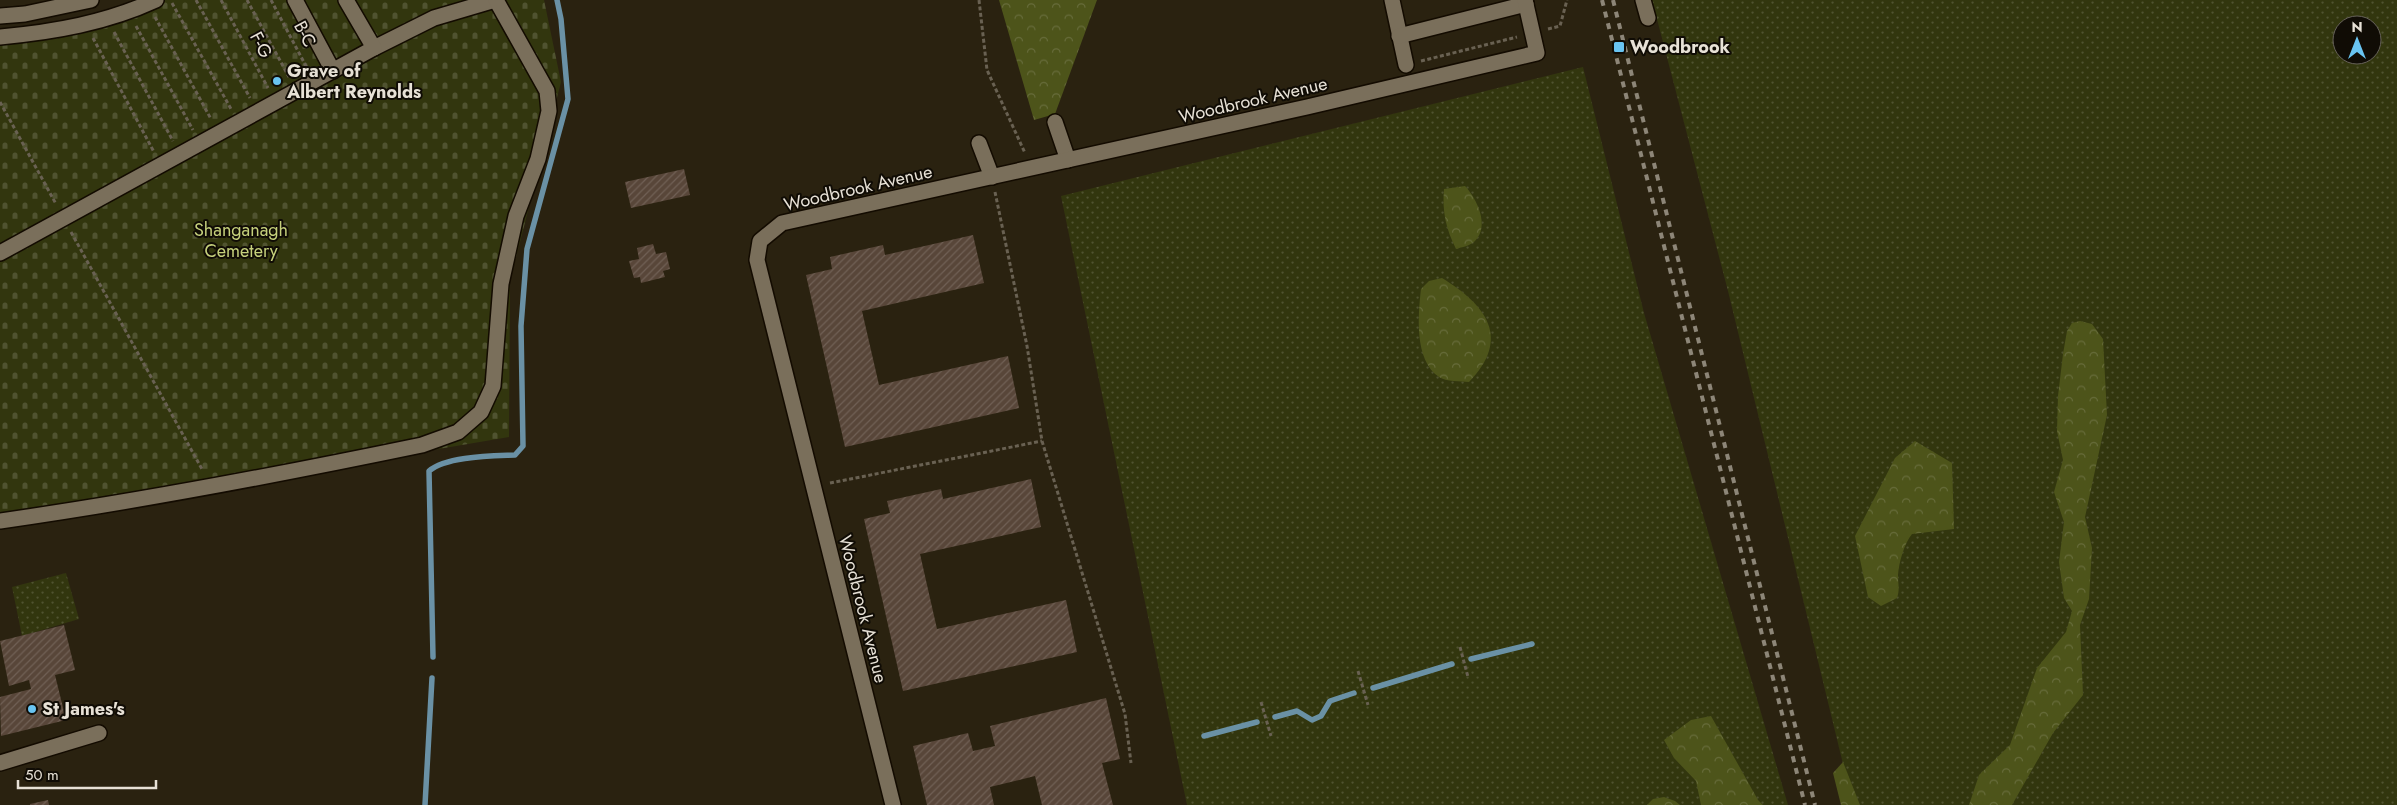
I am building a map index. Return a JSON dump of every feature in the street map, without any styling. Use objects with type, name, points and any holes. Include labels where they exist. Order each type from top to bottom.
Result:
[{"type":"street","points":[[0,16],[25,14],[91,0]]},
{"type":"street","points":[[295,0],[333,71]]},
{"type":"street","points":[[346,0],[374,48]]},
{"type":"street","points":[[1392,0],[1406,65]]},
{"type":"street","points":[[1643,0],[1648,18]]},
{"type":"street","points":[[0,253],[374,48],[434,18],[489,1],[547,91],[549,111],[538,159],[516,216],[501,284],[493,386],[481,412],[458,432],[422,445],[194,490],[96,507],[0,520]]},
{"type":"street","points":[[0,37],[38,34],[86,25],[129,12],[152,2]]},
{"type":"street","points":[[1399,36],[1526,2],[1533,33]]},
{"type":"street","name":"Woodbrook Avenue","points":[[893,805],[757,260],[760,241],[782,224],[1537,53],[1533,33]]},
{"type":"street","points":[[1055,122],[1068,160]]},
{"type":"street","points":[[979,143],[992,177]]},
{"type":"street","points":[[0,763],[100,733]]},
{"type":"path","points":[[170,0],[238,123]]},
{"type":"path","points":[[196,0],[258,112]]},
{"type":"path","name":"F-G","points":[[222,0],[276,102]]},
{"type":"path","points":[[248,0],[296,91]]},
{"type":"path","name":"B-C","points":[[271,0],[314,82]]},
{"type":"path","points":[[980,0],[987,70],[1032,168]]},
{"type":"path","points":[[1406,65],[1560,26],[1567,0]]},
{"type":"path","points":[[152,2],[219,133]]},
{"type":"path","points":[[129,12],[200,144]]},
{"type":"path","points":[[106,18],[181,154]]},
{"type":"path","points":[[86,25],[161,165]]},
{"type":"path","points":[[0,102],[202,471]]},
{"type":"path","points":[[992,177],[1027,346],[1042,441],[1125,714],[1131,763]]},
{"type":"path","points":[[812,484],[826,484],[1042,441]]},
{"type":"path","points":[[1460,647],[1468,677]]},
{"type":"path","points":[[1358,671],[1368,705]]},
{"type":"path","points":[[1261,702],[1271,736]]},
{"type":"green space","name":"Shanganagh Cemetery","points":[[137,0],[544,0],[561,82],[510,281],[509,437],[0,524],[0,34],[95,16]]},
{"type":"green space","points":[[999,0],[1097,0],[1055,114],[1034,120]]},
{"type":"green space","points":[[1652,0],[2397,0],[2397,805],[1853,805],[1728,291]]},
{"type":"green space","points":[[1583,67],[1644,313],[1788,805],[1187,805],[1061,196]]},
{"type":"green space","points":[[1465,186],[1477,205],[1482,220],[1481,228],[1479,235],[1473,243],[1456,249],[1446,220],[1444,189]]},
{"type":"green space","points":[[1442,278],[1471,299],[1481,311],[1488,324],[1491,337],[1489,351],[1482,366],[1469,382],[1449,381],[1439,377],[1425,360],[1422,349],[1419,324],[1421,289],[1429,281]]},
{"type":"green space","points":[[2080,321],[2092,324],[2103,339],[2107,415],[2085,517],[2092,548],[2089,599],[2080,625],[2083,695],[2053,733],[2012,805],[1969,805],[1979,775],[2010,745],[2037,668],[2066,632],[2072,611],[2064,598],[2059,562],[2064,522],[2054,492],[2063,460],[2057,431],[2058,396],[2063,354],[2067,331],[2072,323]]},
{"type":"green space","points":[[1915,441],[1952,463],[1954,529],[1912,534],[1904,548],[1901,559],[1897,598],[1881,606],[1868,597],[1855,536],[1895,458]]},
{"type":"green space","points":[[66,573],[79,619],[22,636],[12,587]]},
{"type":"green space","points":[[1711,716],[1758,800],[1763,805],[1701,805],[1696,781],[1674,758],[1664,740],[1691,720]]},
{"type":"green space","points":[[1843,762],[1860,805],[1841,805],[1833,773]]},
{"type":"green space","points":[[1664,797],[1680,805],[1647,805],[1653,799]]},
{"type":"building","points":[[684,169],[690,195],[631,208],[625,182]]},
{"type":"building","points":[[973,235],[984,283],[862,311],[879,385],[1008,356],[1019,408],[845,447],[806,275],[832,269],[830,257],[883,245],[885,255]]},
{"type":"building","points":[[653,244],[656,254],[666,252],[670,269],[663,271],[665,277],[641,283],[640,277],[634,278],[629,261],[639,259],[637,248]]},
{"type":"building","points":[[1031,479],[1041,527],[920,554],[937,629],[1066,600],[1077,652],[903,691],[864,519],[890,513],[887,501],[941,489],[943,499]]},
{"type":"building","points":[[64,625],[75,670],[55,675],[66,720],[1,736],[0,697],[31,689],[29,680],[9,686],[0,641]]},
{"type":"building","points":[[1106,698],[1120,759],[1102,763],[1113,805],[1042,805],[1035,776],[990,787],[994,805],[927,805],[913,746],[968,733],[973,751],[995,746],[990,726]]},
{"type":"building","points":[[48,800],[49,805],[30,805],[30,804]]},
{"type":"waterway","points":[[433,657],[429,471],[447,462],[515,455],[523,446],[521,326],[527,249],[568,99],[561,19],[557,0]]},
{"type":"waterway","points":[[1471,659],[1532,644]]},
{"type":"waterway","points":[[1373,688],[1452,664]]},
{"type":"waterway","points":[[425,805],[432,678]]},
{"type":"waterway","points":[[1275,717],[1297,711],[1312,720],[1321,716],[1330,701],[1354,693]]},
{"type":"waterway","points":[[1204,736],[1257,722]]},
{"type":"railway","points":[[1602,0],[1805,805]]},
{"type":"railway","points":[[1613,0],[1815,805]]},
{"type":"place","name":"Woodbrook","points":[[1619,47]]},
{"type":"place","name":"Grave of Albert Reynolds","points":[[277,81]]},
{"type":"place","name":"St James's","points":[[32,709]]}]
